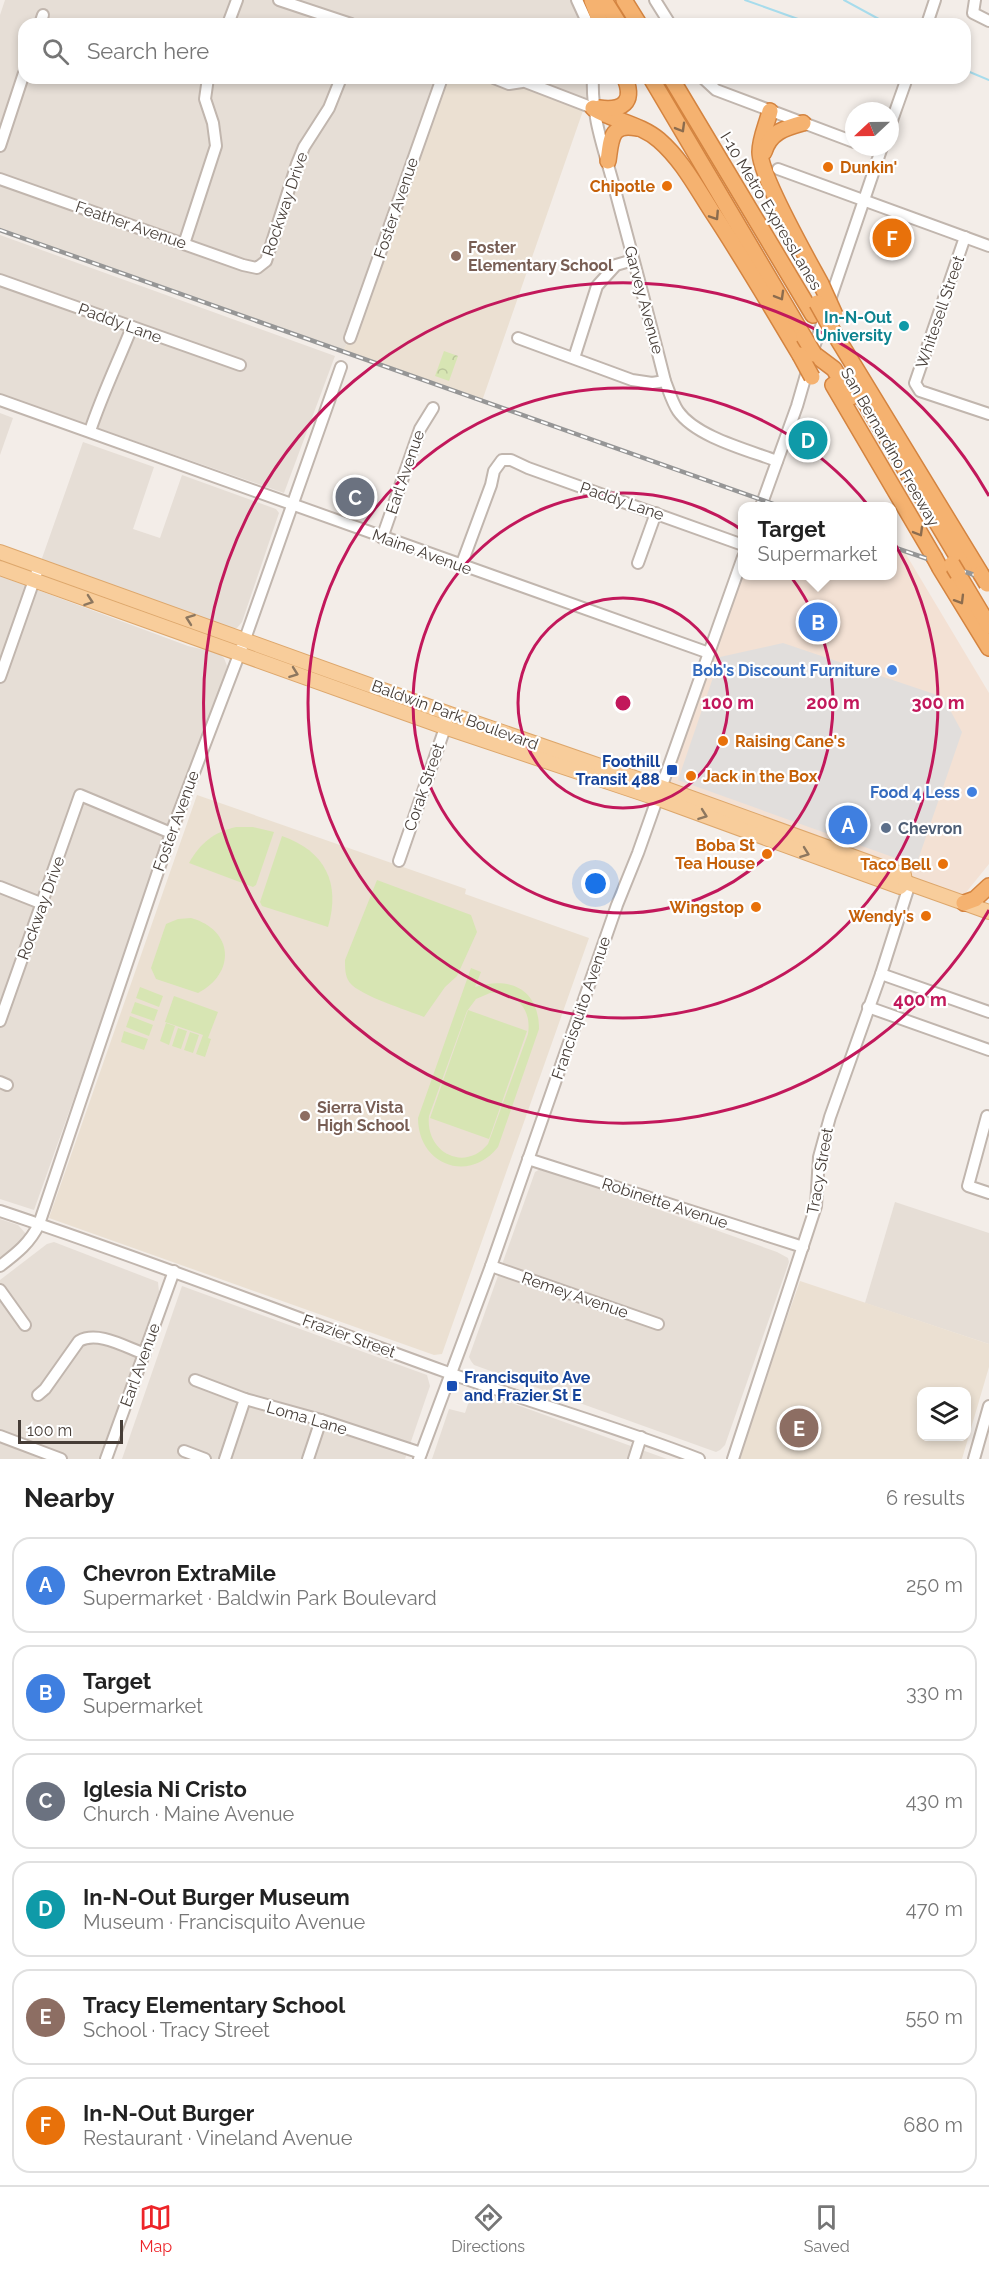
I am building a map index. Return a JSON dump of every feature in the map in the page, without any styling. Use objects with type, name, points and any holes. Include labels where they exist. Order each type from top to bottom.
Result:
[{"type":"highway","points":[[592,0],[599,18]]},
{"type":"highway","points":[[624,0],[635,18]]},
{"type":"highway","points":[[634,0],[644,18]]},
{"type":"highway","points":[[607,2],[616,18]]},
{"type":"highway","points":[[593,108],[616,109],[624,104],[629,93],[627,84]]},
{"type":"highway","name":"San Bernardino Freeway","points":[[655,84],[813,357],[964,573]]},
{"type":"highway","name":"I-10 Metro ExpressLanes","points":[[675,84],[814,309]]},
{"type":"highway","name":"San Bernardino Freeway","points":[[684,84],[814,309],[831,328],[884,412],[964,573],[989,648]]},
{"type":"highway","points":[[593,108],[653,135],[665,145],[689,175],[752,273],[813,357],[834,369],[964,573],[989,608]]},
{"type":"highway","points":[[770,111],[761,143],[762,164],[820,284],[831,328],[964,573]]},
{"type":"highway","points":[[762,164],[765,148],[775,134],[782,129],[803,123]]},
{"type":"highway","points":[[608,161],[611,139],[615,132],[627,127],[643,130]]},
{"type":"highway","points":[[813,357],[812,377],[836,391]]},
{"type":"highway","points":[[984,629],[989,656]]},
{"type":"highway","points":[[964,903],[980,896],[989,886]]},
{"type":"main road","name":"Baldwin Park Boulevard","points":[[0,552],[245,639],[447,721]]},
{"type":"main road","name":"Baldwin Park Boulevard","points":[[0,568],[239,654],[795,836],[903,875],[907,882],[989,912]]},
{"type":"main road","name":"Baldwin Park Boulevard","points":[[658,792],[750,832],[900,886],[907,882]]},
{"type":"main road","points":[[750,832],[795,836]]},
{"type":"street","points":[[230,18],[237,0]]},
{"type":"street","points":[[279,0],[333,18]]},
{"type":"street","points":[[577,0],[585,18]]},
{"type":"street","points":[[656,0],[666,18]]},
{"type":"street","points":[[929,18],[935,0]]},
{"type":"street","points":[[975,0],[974,13],[989,21]]},
{"type":"street","points":[[0,146],[20,84]]},
{"type":"street","points":[[184,244],[215,155],[213,123],[204,99],[207,84]]},
{"type":"street","name":"Rockway Drive","points":[[262,266],[266,261],[304,147],[329,108],[339,84]]},
{"type":"street","name":"Foster Avenue","points":[[350,338],[440,84]]},
{"type":"street","points":[[530,84],[593,108]]},
{"type":"street","name":"Garvey Avenue","points":[[593,84],[595,122],[608,161],[665,381],[674,405],[693,426],[777,461]]},
{"type":"street","points":[[710,84],[716,90],[845,139]]},
{"type":"street","points":[[898,102],[905,84]]},
{"type":"street","points":[[763,502],[797,406],[818,331],[879,156]]},
{"type":"street","points":[[778,169],[989,246]]},
{"type":"street","name":"Feather Avenue","points":[[0,179],[243,265],[257,268],[262,266]]},
{"type":"street","name":"Whitesell Street","points":[[965,237],[915,383],[920,391],[989,414]]},
{"type":"street","points":[[574,358],[597,286],[616,265],[633,260]]},
{"type":"street","name":"Paddy Lane","points":[[0,280],[240,366]]},
{"type":"street","points":[[90,431],[105,387],[132,327]]},
{"type":"street","points":[[518,338],[632,380],[652,383],[665,381]]},
{"type":"street","name":"Foster Avenue","points":[[0,1266],[19,1252],[33,1237],[39,1224],[171,833],[245,639],[341,367]]},
{"type":"street","name":"Maine Avenue","points":[[0,400],[709,653]]},
{"type":"street","name":"Earl Avenue","points":[[382,538],[420,429],[433,408]]},
{"type":"street","name":"Paddy Lane","points":[[461,566],[494,471],[502,460],[511,460],[738,543]]},
{"type":"street","points":[[638,563],[656,513]]},
{"type":"street","points":[[0,677],[39,566]]},
{"type":"street","name":"Francisquito Avenue","points":[[420,1456],[491,1266],[738,571]]},
{"type":"street","name":"Corak Street","points":[[399,861],[447,721]]},
{"type":"street","name":"Rockway Drive","points":[[0,1021],[80,795],[171,833]]},
{"type":"street","name":"Tracy Street","points":[[733,1459],[816,1206],[819,1157],[830,1117],[881,974],[907,882]]},
{"type":"street","points":[[0,887],[43,904]]},
{"type":"street","points":[[881,974],[989,1012]]},
{"type":"street","points":[[868,1007],[989,1050]]},
{"type":"street","points":[[987,1116],[968,1186],[989,1193]]},
{"type":"street","name":"Robinette Avenue","points":[[528,1159],[803,1247]]},
{"type":"street","name":"Frazier Street","points":[[0,1211],[174,1271],[451,1374],[641,1437],[699,1459]]},
{"type":"street","name":"Remey Avenue","points":[[491,1266],[658,1324]]},
{"type":"street","name":"Earl Avenue","points":[[106,1459],[174,1271]]},
{"type":"street","points":[[0,1290],[25,1325]]},
{"type":"street","points":[[38,1395],[45,1389],[79,1341],[85,1337],[104,1340],[145,1354]]},
{"type":"street","name":"Loma Lane","points":[[195,1380],[245,1400],[321,1420],[420,1456]]},
{"type":"street","points":[[225,1459],[245,1400]]},
{"type":"street","points":[[974,1459],[989,1406]]},
{"type":"street","points":[[308,1459],[321,1420]]},
{"type":"street","points":[[0,1436],[61,1459]]},
{"type":"street","points":[[634,1459],[641,1437]]},
{"type":"street","points":[[184,1451],[205,1459]]},
{"type":"shaded area","points":[[5,0],[577,0],[585,18],[18,18],[18,84],[440,84],[350,338],[343,351],[0,230],[0,15]]},
{"type":"shaded area","name":"Foster Elementary School","points":[[440,84],[531,84],[585,105],[482,401],[343,351],[350,338]]},
{"type":"shaded area","points":[[531,84],[593,84],[593,108]]},
{"type":"shaded area","points":[[0,235],[335,356],[284,493],[0,394]]},
{"type":"shaded area","points":[[0,413],[13,418],[0,455]]},
{"type":"shaded area","points":[[83,442],[154,467],[133,529],[160,538],[182,475],[276,509],[279,513],[242,622],[237,628],[232,629],[41,561]]},
{"type":"shaded area","points":[[897,548],[904,551],[989,693],[989,864],[964,895],[795,849],[656,798],[738,571],[738,580],[897,580]]},
{"type":"shaded area","points":[[0,576],[188,646],[218,653],[224,658],[227,666],[34,1210],[0,1199]]},
{"type":"shaded area","points":[[783,643],[943,697],[962,732],[917,863],[901,860],[678,780],[720,657]]},
{"type":"shaded area","name":"Sierra Vista High School","points":[[197,795],[466,889],[465,894],[589,938],[442,1354],[434,1355],[49,1218]]},
{"type":"shaded area","points":[[542,1168],[777,1252],[788,1258],[789,1262],[725,1445],[720,1450],[716,1452],[474,1365],[471,1361],[469,1357],[535,1172]]},
{"type":"shaded area","points":[[895,1202],[989,1233],[989,1344],[865,1303]]},
{"type":"shaded area","points":[[0,1219],[18,1225],[27,1235],[0,1259]]},
{"type":"shaded area","points":[[54,1242],[158,1282],[159,1292],[101,1459],[0,1459],[0,1280],[47,1244]]},
{"type":"shaded area","points":[[800,1281],[989,1344],[989,1367],[971,1428],[971,1387],[917,1387],[917,1441],[967,1441],[962,1459],[740,1459],[739,1453]]},
{"type":"shaded area","points":[[182,1286],[427,1375],[430,1386],[405,1459],[122,1459]]},
{"type":"shaded area","points":[[473,1389],[667,1459],[432,1459],[449,1409],[465,1413]]},
{"type":"green space","points":[[444,351],[458,356],[449,381],[435,376]]},
{"type":"green space","points":[[236,827],[253,827],[274,832],[256,885],[253,887],[189,863],[208,839]]},
{"type":"green space","points":[[282,836],[309,850],[326,871],[332,896],[332,911],[328,927],[262,906],[260,902]]},
{"type":"green space","points":[[377,880],[471,915],[477,932],[457,976],[445,987],[424,1017],[364,993],[347,978],[345,960]]},
{"type":"green space","points":[[191,918],[216,932],[225,952],[224,964],[219,975],[198,993],[156,979],[151,968],[166,924],[178,919]]},
{"type":"green space","points":[[471,968],[481,972],[475,987],[500,983],[511,985],[528,995],[538,1015],[539,1029],[498,1147],[486,1158],[473,1165],[447,1164],[436,1158],[426,1148],[420,1134],[418,1118]],"holes":[[[490,993],[499,993],[515,999],[525,1010],[529,1025],[528,1034],[488,1144],[478,1153],[468,1157],[458,1157],[448,1154],[433,1140],[429,1129],[429,1116],[467,1011],[476,999]]]},
{"type":"green space","points":[[140,987],[163,996],[159,1007],[136,998]]},
{"type":"green space","points":[[174,996],[218,1012],[208,1038],[211,1039],[205,1057],[196,1054],[203,1035],[165,1022]]},
{"type":"green space","points":[[135,1002],[158,1010],[154,1021],[131,1013]]},
{"type":"green space","points":[[468,1010],[527,1031],[489,1139],[430,1118]]},
{"type":"green space","points":[[130,1016],[153,1025],[149,1036],[126,1027]]},
{"type":"green space","points":[[166,1023],[175,1026],[169,1045],[160,1041]]},
{"type":"green space","points":[[178,1028],[187,1031],[181,1049],[172,1046]]},
{"type":"green space","points":[[124,1031],[148,1039],[144,1050],[121,1042]]},
{"type":"green space","points":[[190,1032],[199,1035],[193,1053],[184,1050]]},
{"type":"waterway","points":[[745,0],[795,18]]},
{"type":"waterway","points":[[844,0],[877,18]]},
{"type":"waterway","points":[[971,72],[989,80]]},
{"type":"railway","points":[[0,230],[768,502]]},
{"type":"railway","points":[[897,548],[989,580]]},
{"type":"place","name":"Dunkin'","points":[[828,167]]},
{"type":"place","name":"Chipotle","points":[[667,186]]},
{"type":"place","name":"In-N-Out Burger","points":[[892,238]]},
{"type":"place","name":"Foster Elementary School","points":[[456,256]]},
{"type":"place","name":"In-N-Out University","points":[[904,326]]},
{"type":"place","name":"In-N-Out Burger Museum","points":[[808,440]]},
{"type":"place","name":"Iglesia Ni Cristo","points":[[355,497]]},
{"type":"place","name":"Target","points":[[818,622]]},
{"type":"place","name":"Bob's Discount Furniture","points":[[892,670]]},
{"type":"place","name":"Raising Cane's","points":[[723,741]]},
{"type":"place","name":"Foothill Transit 488","points":[[672,770]]},
{"type":"place","name":"Jack in the Box","points":[[691,776]]},
{"type":"place","name":"Food 4 Less","points":[[972,792]]},
{"type":"place","name":"Chevron ExtraMile","points":[[848,825]]},
{"type":"place","name":"Chevron","points":[[886,828]]},
{"type":"place","name":"Boba St Tea House","points":[[767,854]]},
{"type":"place","name":"Taco Bell","points":[[943,864]]},
{"type":"place","name":"Wingstop","points":[[756,907]]},
{"type":"place","name":"Wendy's","points":[[926,916]]},
{"type":"place","name":"Sierra Vista High School","points":[[305,1116]]},
{"type":"place","name":"Francisquito Ave and Frazier St E","points":[[452,1386]]},
{"type":"place","name":"Tracy Elementary School","points":[[799,1428]]}]
